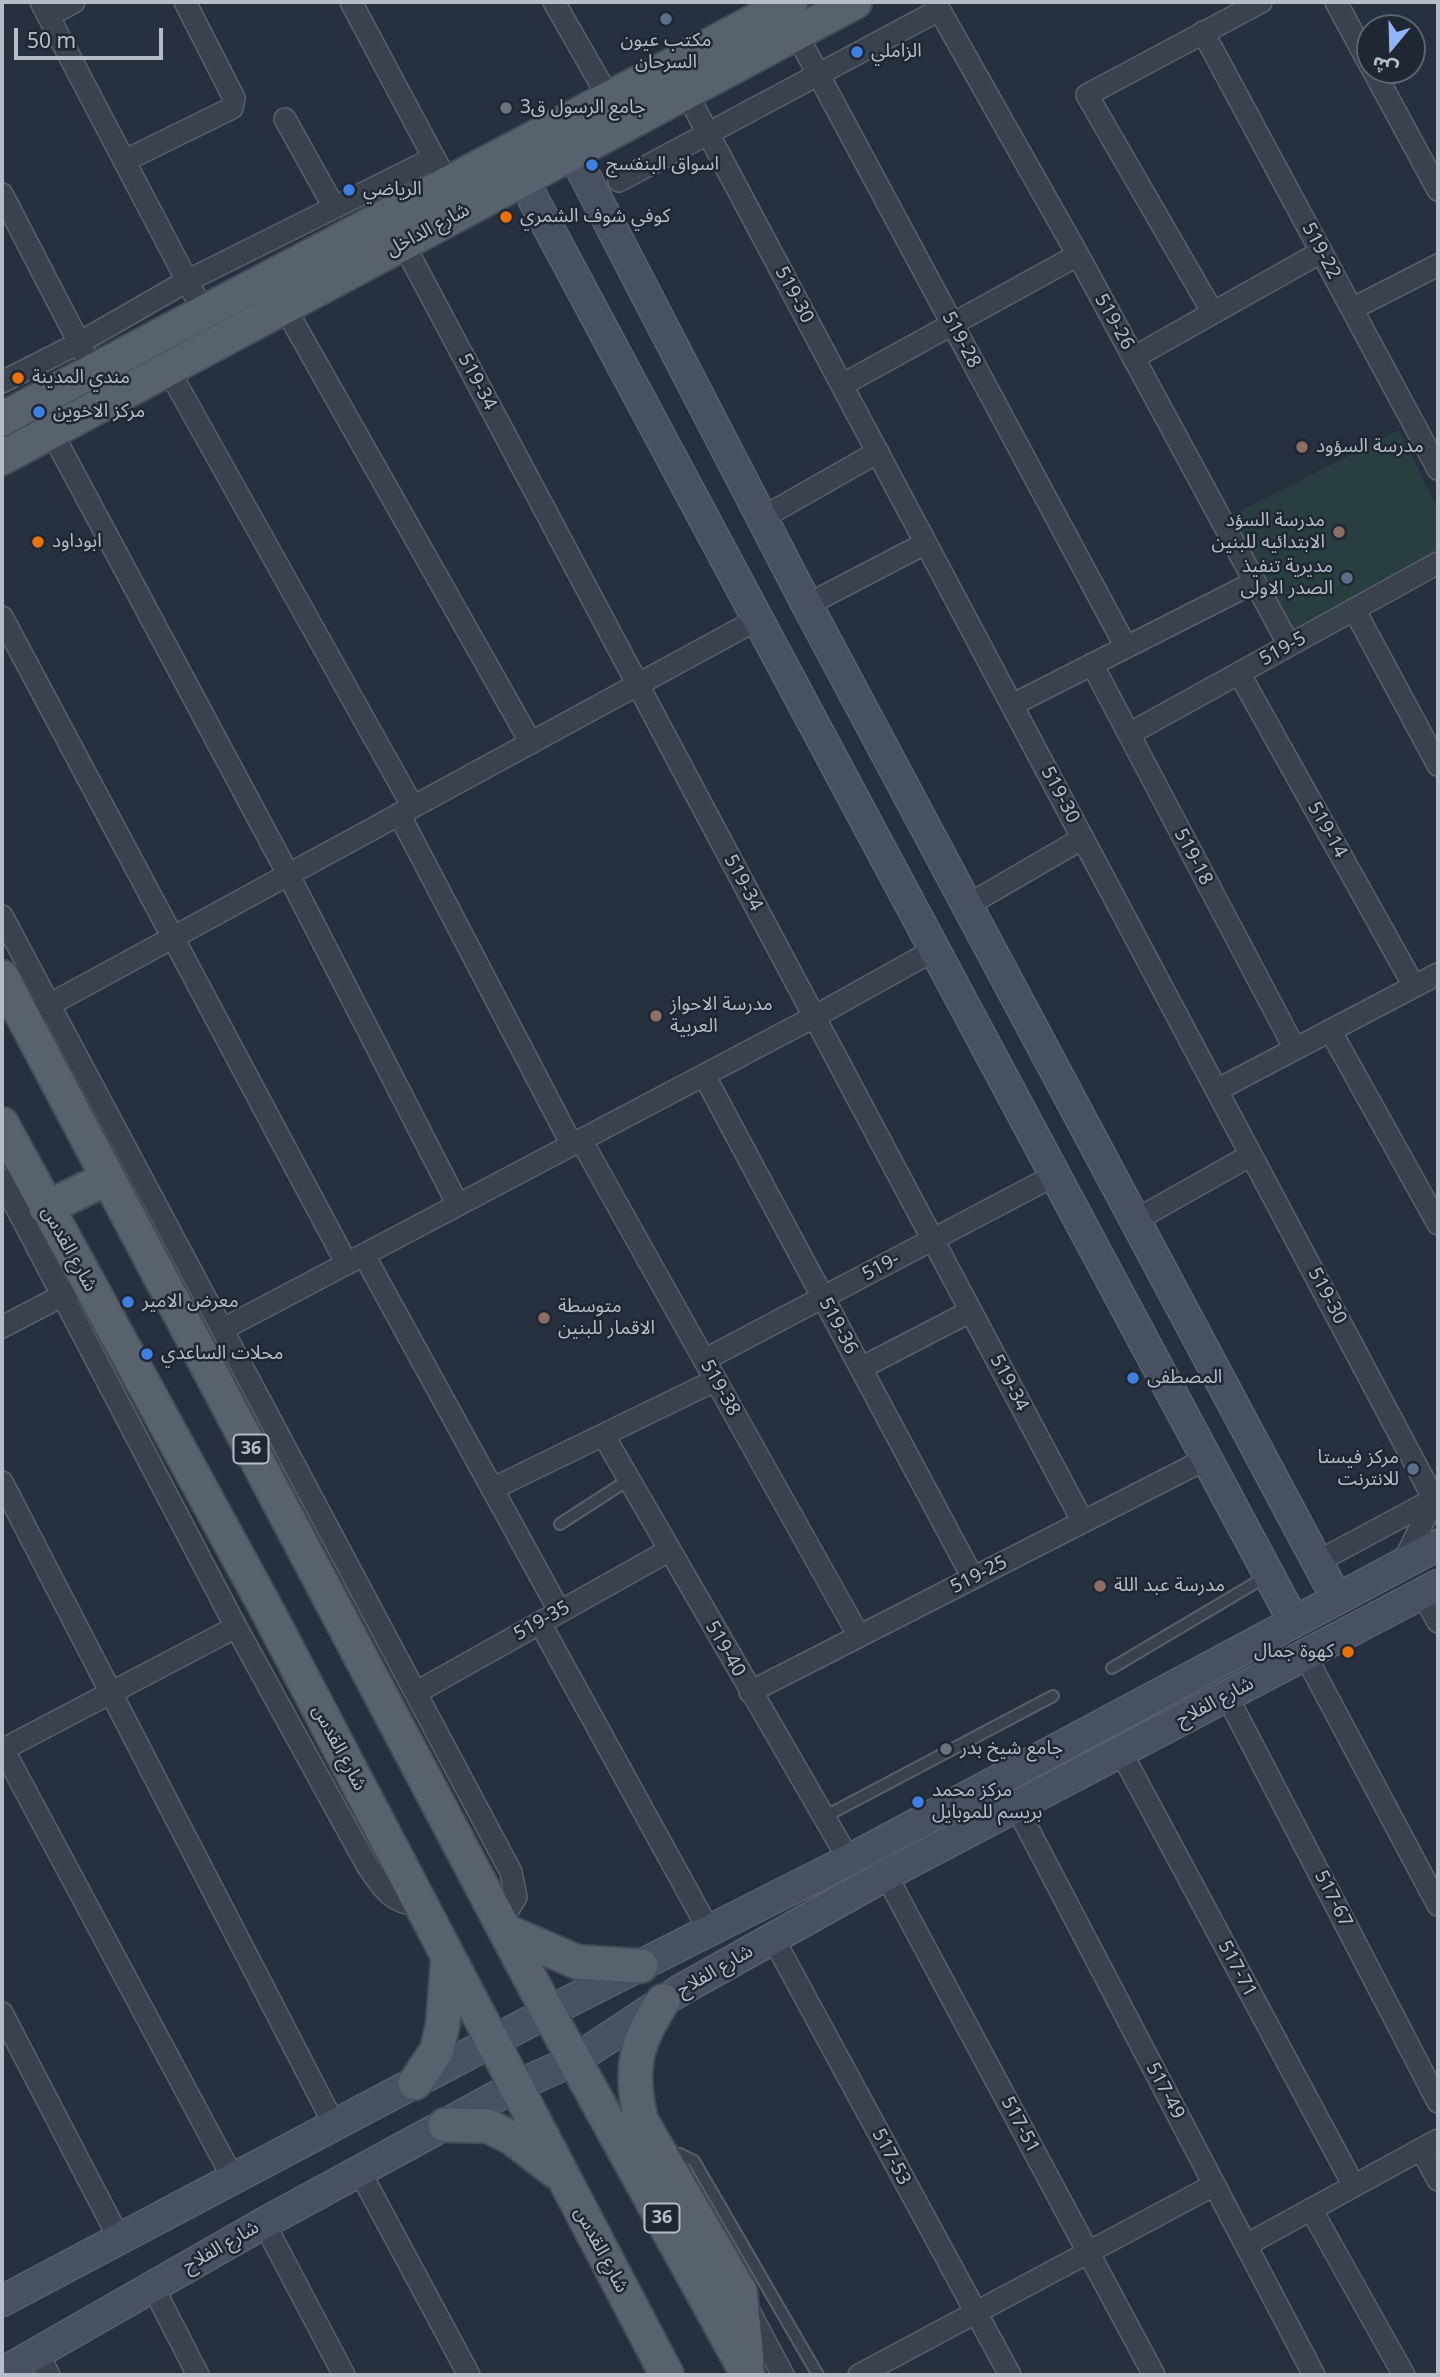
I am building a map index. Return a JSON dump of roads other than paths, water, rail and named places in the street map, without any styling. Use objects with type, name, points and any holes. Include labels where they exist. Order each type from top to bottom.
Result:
[{"type":"main road","name":"شارع الداخل","points":[[2,419],[86,357],[203,311],[441,171],[793,18],[855,2]]},
{"type":"main road","name":"شارع الداخل","points":[[2,458],[686,92],[793,18]]},
{"type":"main road","name":"36","points":[[2,977],[36,1012],[106,1180],[505,1926],[548,2012],[748,2375]]},
{"type":"main road","name":"شارع القدس","points":[[2,1124],[46,1208],[75,1289],[267,1611],[667,2375]]},
{"type":"main road","points":[[46,1208],[106,1180]]},
{"type":"main road","points":[[505,1926],[577,1962],[641,1966]]},
{"type":"main road","points":[[415,2083],[437,2050],[447,1997],[448,1956]]},
{"type":"main road","points":[[663,2001],[638,2046],[634,2089],[641,2119],[740,2292],[748,2375]]},
{"type":"main road","points":[[445,2125],[488,2126],[512,2138],[561,2176]]},
{"type":"street","points":[[74,2],[45,9],[203,311]]},
{"type":"street","points":[[124,161],[232,108],[234,98],[185,2]]},
{"type":"street","points":[[554,2],[609,98]]},
{"type":"street","points":[[1213,313],[1087,96],[1261,2]]},
{"type":"street","points":[[1336,2],[1356,39]]},
{"type":"street","points":[[2,382],[86,357],[187,281],[334,207],[441,171],[359,4]]},
{"type":"street","points":[[619,181],[819,76],[937,6]]},
{"type":"street","name":"519-26","points":[[937,6],[1078,256],[1289,645]]},
{"type":"street","name":"519-28","points":[[793,18],[819,76],[1126,647]]},
{"type":"street","name":"519-22","points":[[1203,32],[1438,469]]},
{"type":"street","points":[[1381,84],[1438,190]]},
{"type":"street","name":"519-30","points":[[686,92],[1436,1498]]},
{"type":"street","points":[[285,120],[334,207]]},
{"type":"street","points":[[573,153],[943,863],[1337,1599]]},
{"type":"street","points":[[523,180],[760,618],[1294,1622]]},
{"type":"street","points":[[2,194],[86,357]]},
{"type":"street","name":"519-34","points":[[403,243],[1083,1522]]},
{"type":"street","points":[[1133,358],[1321,252]]},
{"type":"street","points":[[842,385],[1078,256]]},
{"type":"street","points":[[1352,309],[1438,265]]},
{"type":"street","points":[[284,306],[531,743]]},
{"type":"street","name":"519-38","points":[[168,369],[406,811],[577,1142],[716,1380],[859,1636]]},
{"type":"street","points":[[51,431],[288,874],[458,1205]]},
{"type":"street","points":[[762,518],[878,452]]},
{"type":"street","points":[[807,605],[926,543]]},
{"type":"street","name":"519-5","points":[[1129,734],[1438,563]]},
{"type":"street","points":[[1012,705],[1255,582]]},
{"type":"street","points":[[1354,609],[1438,765]]},
{"type":"street","points":[[2,617],[171,938],[355,1259],[492,1489],[560,1612]]},
{"type":"street","points":[[36,1012],[760,618]]},
{"type":"street","name":"519-18","points":[[1092,664],[1295,1049]]},
{"type":"street","name":"519-14","points":[[1239,673],[1414,986]]},
{"type":"street","points":[[966,906],[1083,838]]},
{"type":"street","points":[[901,884],[943,863]]},
{"type":"street","points":[[2,916],[36,1012],[223,1329],[511,1872],[516,1897],[505,1926]]},
{"type":"street","points":[[223,1329],[814,1017],[936,949]]},
{"type":"street","points":[[1217,1090],[1438,974]]},
{"type":"street","points":[[1330,1030],[1438,1224]]},
{"type":"street","name":"519-36","points":[[704,1075],[973,1578]]},
{"type":"street","points":[[1134,1221],[1251,1155]]},
{"type":"street","name":"519-","points":[[704,1360],[1057,1174]]},
{"type":"street","points":[[2,1180],[75,1289],[236,1627],[367,1865],[394,1900],[410,1905],[421,1904]]},
{"type":"street","points":[[2,1327],[75,1289]]},
{"type":"street","points":[[861,1368],[971,1311]]},
{"type":"street","points":[[492,1489],[716,1380]]},
{"type":"street","name":"519-40","points":[[604,1436],[668,1551],[849,1860]]},
{"type":"street","name":"519-25","points":[[750,1692],[1208,1458]]},
{"type":"street","points":[[2,1482],[335,2126]]},
{"type":"street","points":[[1317,1562],[1436,1498]]},
{"type":"street","points":[[1403,1563],[1436,1498]]},
{"type":"street","name":"شارع الفلاح","points":[[4,2294],[120,2240],[548,2012],[849,1860],[1438,1545]]},
{"type":"street","name":"519-35","points":[[417,1692],[668,1551]]},
{"type":"street","points":[[1430,1589],[1438,1622]]},
{"type":"street","name":"شارع الفلاح","points":[[2,2372],[43,2364],[153,2287],[264,2223],[516,2086],[575,2060],[663,2001],[773,1938],[886,1875],[1430,1589]]},
{"type":"street","points":[[540,1623],[710,1932]]},
{"type":"street","points":[[234,2180],[3,1749],[236,1627]]},
{"type":"street","points":[[1305,1655],[1438,1905]]},
{"type":"street","name":"517-67","points":[[1227,1696],[1438,2102]]},
{"type":"street","name":"517-71","points":[[1121,1752],[1354,2186]]},
{"type":"street","name":"517-49","points":[[1016,1807],[1314,2375]]},
{"type":"street","name":"517-51","points":[[886,1875],[1154,2375]]},
{"type":"street","name":"517-53","points":[[773,1938],[1010,2375]]},
{"type":"street","points":[[2,2013],[120,2240]]},
{"type":"street","points":[[1246,2245],[1430,2144],[1438,2180]]},
{"type":"street","points":[[360,2172],[469,2375]]},
{"type":"street","points":[[859,2375],[1214,2185]]},
{"type":"street","points":[[1311,2209],[1404,2375]]},
{"type":"street","points":[[264,2223],[344,2375]]},
{"type":"street","points":[[153,2287],[198,2375]]},
{"type":"street","points":[[740,2292],[783,2375]]},
{"type":"lane","points":[[560,1524],[628,1480]]},
{"type":"lane","points":[[1112,1668],[1269,1574]]},
{"type":"lane","points":[[824,1817],[1053,1696]]},
{"type":"lane","points":[[659,2153],[680,2154],[694,2161],[818,2375]]},
{"type":"place","name":"مكتب عيون السرحان","points":[[666,19]]},
{"type":"place","name":"الزاملي","points":[[857,52]]},
{"type":"place","name":"جامع الرسول ق3","points":[[506,108]]},
{"type":"place","name":"اسواق البنفسج","points":[[592,165]]},
{"type":"place","name":"الرياضي","points":[[349,190]]},
{"type":"place","name":"كوفي شوف الشمري","points":[[506,217]]},
{"type":"place","name":"مندي المدينة","points":[[18,378]]},
{"type":"place","name":"مركز الاخوين","points":[[39,412]]},
{"type":"place","name":"مدرسة السؤود","points":[[1302,447]]},
{"type":"place","name":"مدرسة السؤد الابتدائيه للبنين","points":[[1339,532]]},
{"type":"place","name":"ابوداود","points":[[38,542]]},
{"type":"place","name":"مديرية تنفيذ الصدر الاولى","points":[[1347,578]]},
{"type":"place","name":"مدرسة الاحواز العربية","points":[[656,1016]]},
{"type":"place","name":"معرض الامير","points":[[128,1302]]},
{"type":"place","name":"متوسطة الاقمار للبنين","points":[[544,1318]]},
{"type":"place","name":"محلات الساعدي","points":[[147,1354]]},
{"type":"place","name":"المصطفى","points":[[1133,1378]]},
{"type":"place","name":"مركز فيستا للانترنت","points":[[1413,1469]]},
{"type":"place","name":"مدرسة عبد اللة","points":[[1100,1586]]},
{"type":"place","name":"كهوة جمال","points":[[1348,1652]]},
{"type":"place","name":"جامع شيخ بدر","points":[[946,1749]]},
{"type":"place","name":"مركز محمد بريسم للموبايل","points":[[918,1802]]}]
